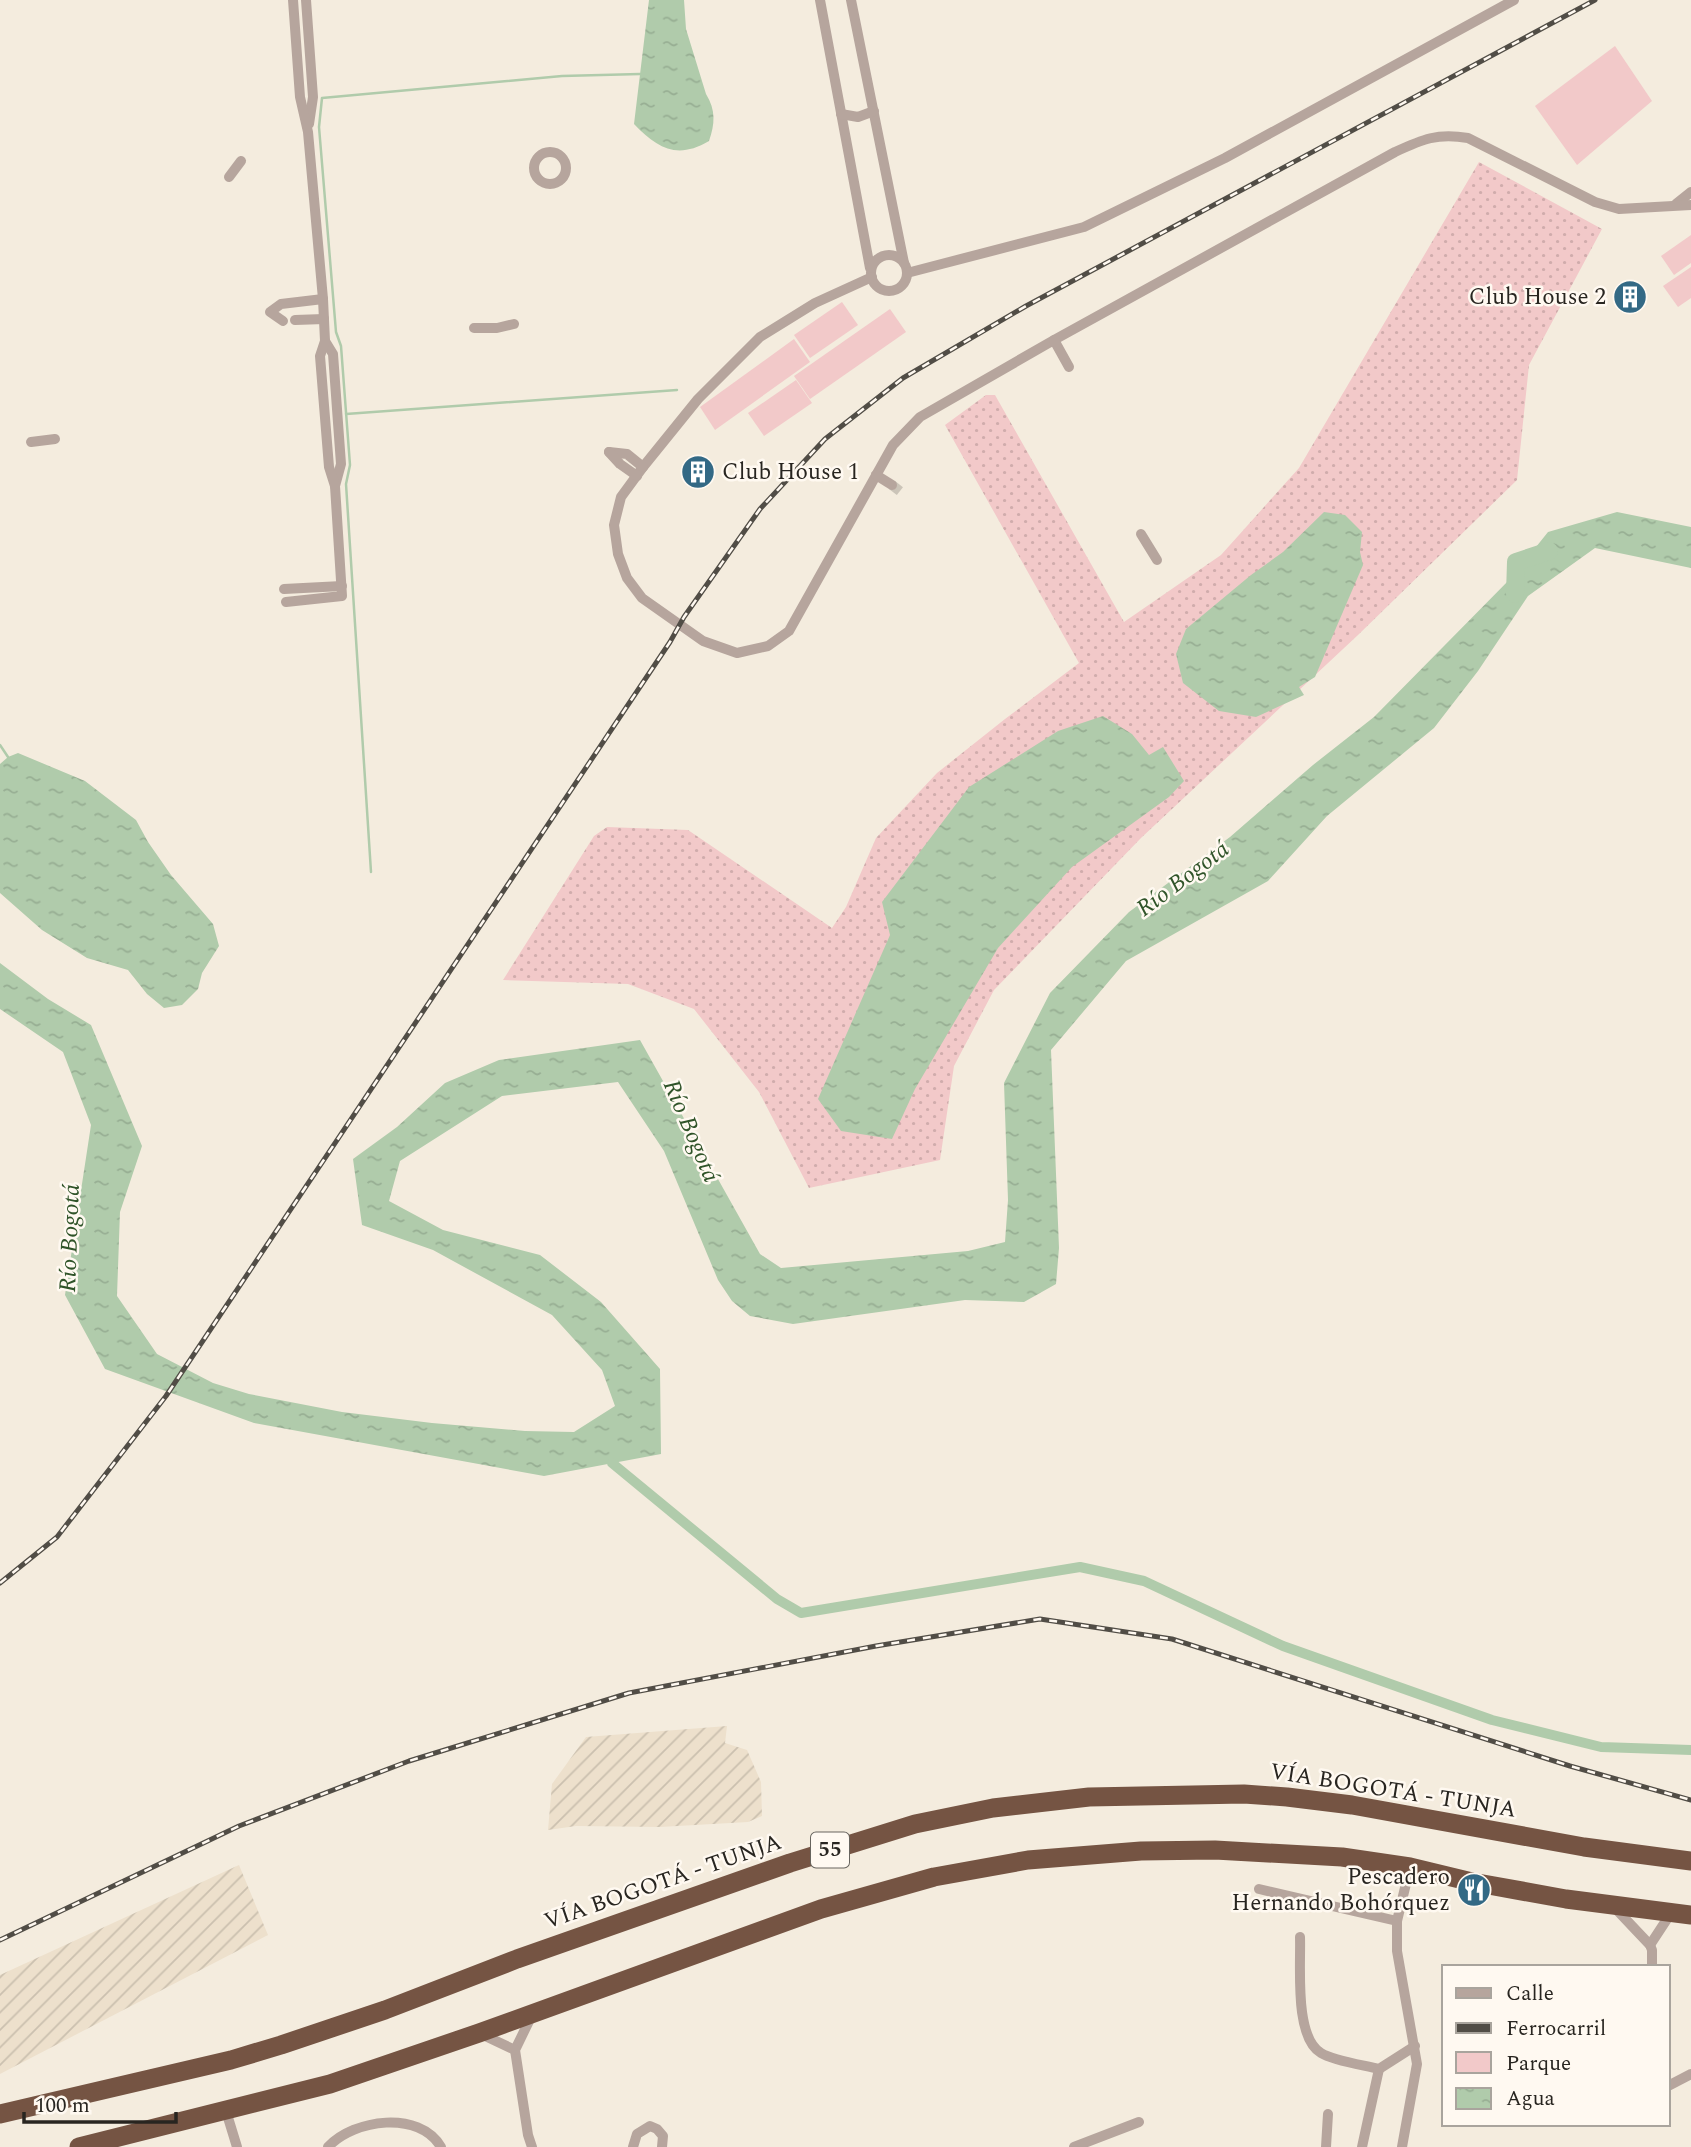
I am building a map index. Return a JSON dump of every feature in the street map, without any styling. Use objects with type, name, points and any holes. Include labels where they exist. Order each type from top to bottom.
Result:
[{"type":"highway","name":"VÍA BOGOTÁ - TUNJA","points":[[0,2114],[231,2060],[281,2045],[385,2010],[530,1954],[856,1841],[956,1815],[1019,1805],[1089,1797],[1152,1795],[1244,1794],[1287,1797],[1352,1805],[1584,1847],[1691,1861]]},
{"type":"highway","name":"55","points":[[79,2147],[330,2084],[821,1909],[934,1877],[1028,1860],[1141,1851],[1214,1850],[1331,1856],[1410,1867],[1472,1882],[1614,1906],[1681,1914]]},
{"type":"street","points":[[293,0],[300,97],[308,132],[326,341],[332,354],[341,464],[335,486],[342,591]]},
{"type":"street","points":[[306,0],[313,97],[308,132]]},
{"type":"street","points":[[820,0],[871,273],[878,288],[891,291],[902,286],[906,268],[851,0]]},
{"type":"street","points":[[906,268],[1084,227],[1225,158],[1498,4],[1514,0]]},
{"type":"street","points":[[841,114],[858,117],[874,111]]},
{"type":"street","points":[[906,268],[900,258],[887,255],[880,257],[871,273],[760,337],[698,399],[621,497],[614,525],[618,554],[627,578],[642,598],[703,641],[737,653],[768,646],[789,631],[893,445],[920,418],[1054,340],[1395,152],[1429,137],[1450,135],[1468,138],[1595,202],[1619,209],[1691,205]]},
{"type":"street","points":[[229,177],[242,161]]},
{"type":"street","points":[[1676,204],[1691,191]]},
{"type":"street","points":[[283,321],[270,313],[281,304],[323,299]]},
{"type":"street","points":[[295,320],[324,319]]},
{"type":"street","points":[[474,328],[496,328],[513,324]]},
{"type":"street","points":[[1054,340],[1069,367]]},
{"type":"street","points":[[31,442],[55,439]]},
{"type":"street","points":[[637,476],[609,452],[627,454],[643,467]]},
{"type":"street","points":[[876,475],[892,485]]},
{"type":"street","points":[[1141,534],[1157,560]]},
{"type":"street","points":[[284,589],[342,591]]},
{"type":"street","points":[[286,602],[342,591]]},
{"type":"street","points":[[1402,2147],[1417,2064],[1397,1951],[1397,1921],[1410,1867]]},
{"type":"street","points":[[1259,1889],[1397,1921]]},
{"type":"street","points":[[1614,1906],[1650,1945],[1652,1965]]},
{"type":"street","points":[[1650,1945],[1681,1914]]},
{"type":"street","points":[[1300,1937],[1303,2024],[1308,2039],[1322,2054],[1380,2069]]},
{"type":"street","points":[[532,2147],[515,2050],[533,2012]]},
{"type":"street","points":[[479,2033],[515,2050]]},
{"type":"street","points":[[1362,2147],[1380,2069],[1415,2046]]},
{"type":"street","points":[[1670,2085],[1691,2074]]},
{"type":"street","points":[[226,2111],[237,2147]]},
{"type":"street","points":[[1326,2147],[1328,2114]]},
{"type":"street","points":[[1074,2147],[1139,2122]]},
{"type":"street","points":[[328,2147],[338,2137],[354,2128],[398,2123],[429,2131],[441,2147]]},
{"type":"street","points":[[633,2147],[637,2134],[650,2126],[663,2136],[662,2147]]},
{"type":"shaded area","points":[[727,1726],[725,1743],[747,1750],[761,1782],[762,1816],[748,1822],[660,1827],[576,1826],[548,1830],[552,1784],[586,1737]]},
{"type":"shaded area","points":[[239,1865],[268,1935],[0,2074],[0,1975]]},
{"type":"green space","points":[[1615,46],[1652,101],[1577,165],[1535,106]]},
{"type":"green space","points":[[1479,162],[1602,229],[1529,365],[1517,480],[1358,635],[1141,838],[994,990],[954,1066],[940,1160],[809,1188],[759,1092],[694,1009],[628,984],[503,980],[594,836],[607,827],[688,830],[832,928],[846,907],[876,838],[937,773],[1079,663],[945,425],[986,395],[995,395],[1124,622],[1221,555],[1299,468]]},
{"type":"green space","points":[[1691,235],[1691,263],[1674,275],[1661,256]]},
{"type":"green space","points":[[1691,267],[1691,298],[1678,307],[1663,286]]},
{"type":"green space","points":[[842,302],[858,325],[810,358],[794,335]]},
{"type":"green space","points":[[890,309],[906,332],[810,399],[794,376]]},
{"type":"green space","points":[[794,339],[810,362],[715,430],[700,407]]},
{"type":"green space","points":[[796,380],[812,403],[764,436],[748,413]]},
{"type":"water","points":[[649,0],[684,0],[686,29],[714,117],[709,141],[698,147],[687,150],[668,149],[659,145],[634,124]]},
{"type":"water","points":[[1324,512],[1345,515],[1362,532],[1360,552],[1363,565],[1315,677],[1299,687],[1304,695],[1256,717],[1219,711],[1183,683],[1176,654],[1186,629],[1283,552]]},
{"type":"water","points":[[1617,512],[1691,527],[1691,568],[1595,548],[1528,596],[1478,671],[1434,728],[1327,816],[1268,881],[1126,961],[1051,1050],[1059,1248],[1056,1284],[1024,1302],[965,1300],[793,1324],[750,1316],[732,1301],[718,1280],[664,1151],[618,1082],[502,1096],[400,1161],[389,1201],[443,1230],[540,1255],[601,1302],[660,1369],[661,1454],[544,1476],[254,1423],[105,1369],[65,1295],[91,1125],[63,1052],[0,1009],[0,963],[48,999],[91,1025],[142,1146],[120,1212],[117,1296],[157,1354],[213,1383],[249,1394],[342,1412],[525,1431],[574,1432],[615,1406],[602,1370],[552,1315],[433,1250],[362,1225],[353,1159],[397,1127],[445,1083],[499,1060],[640,1040],[760,1254],[781,1268],[968,1251],[1005,1242],[1008,1200],[1004,1083],[1050,993],[1129,912],[1230,837],[1313,765],[1374,717],[1512,577],[1548,532]]},
{"type":"water","points":[[1103,716],[1132,734],[1149,755],[1163,747],[1184,781],[1169,797],[1072,867],[998,948],[915,1089],[892,1139],[841,1131],[818,1099],[890,935],[882,902],[969,787],[1058,731]]},
{"type":"water","points":[[18,753],[85,781],[136,820],[171,875],[213,924],[219,946],[202,973],[198,989],[182,1005],[164,1008],[147,994],[128,970],[87,958],[42,930],[0,893],[0,764]]},
{"type":"waterway","points":[[371,872],[346,484],[350,465],[319,127],[322,98],[562,76],[640,74]]},
{"type":"waterway","points":[[346,414],[677,390]]},
{"type":"waterway","name":"Río Bogotá","points":[[1515,594],[1516,562],[1549,551]]},
{"type":"waterway","points":[[0,745],[8,757]]},
{"type":"waterway","points":[[612,1463],[777,1599],[801,1613],[1080,1567],[1144,1581],[1283,1646],[1492,1720],[1601,1747],[1691,1750]]},
{"type":"tunnel","points":[[892,485],[901,492]]},
{"type":"railway","points":[[0,1583],[57,1537],[166,1396],[670,642],[684,617],[760,509],[825,439],[903,378],[1026,306],[1595,0]]},
{"type":"railway","points":[[0,1940],[239,1826],[409,1761],[629,1693],[876,1646],[1040,1619],[1172,1639],[1570,1766],[1691,1800]]},
{"type":"place","name":"Club House 2","points":[[1630,297]]},
{"type":"place","name":"Club House 1","points":[[698,472]]},
{"type":"place","name":"Pescadero Hernando Bohórquez","points":[[1474,1890]]}]
